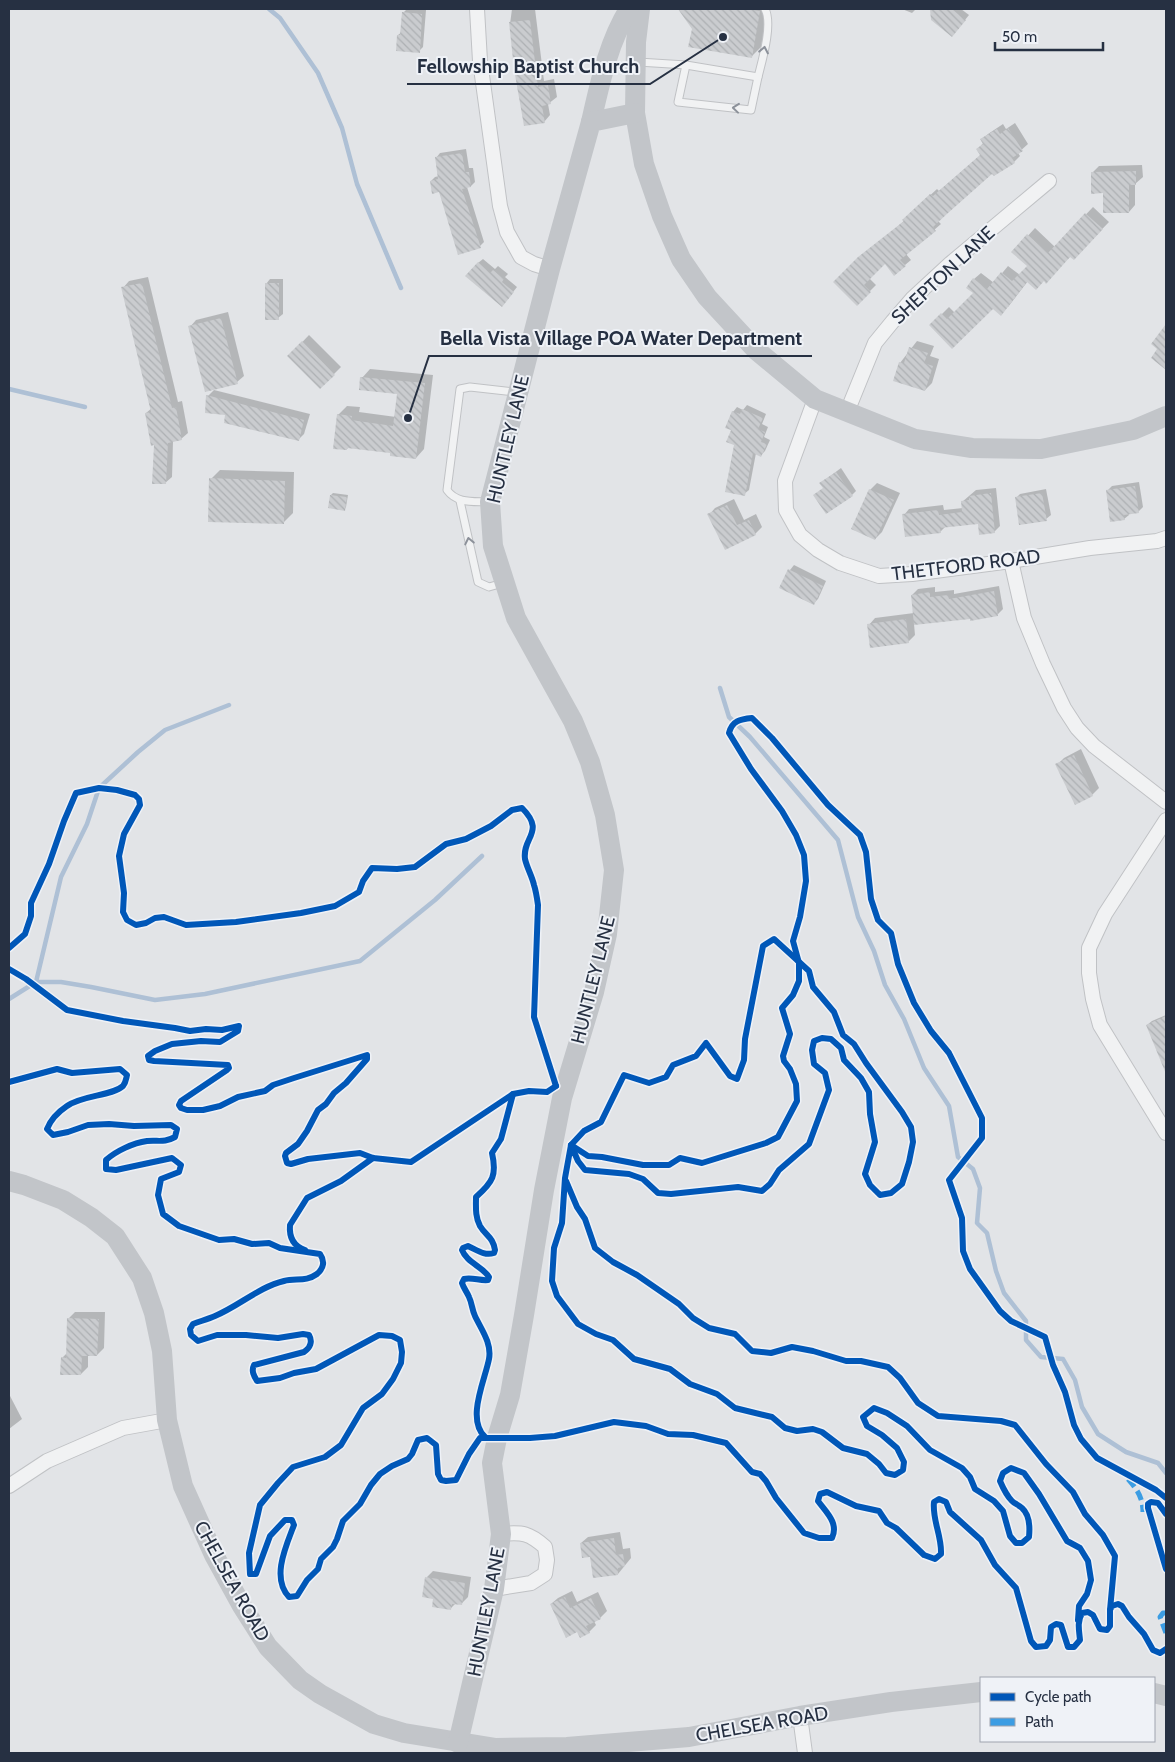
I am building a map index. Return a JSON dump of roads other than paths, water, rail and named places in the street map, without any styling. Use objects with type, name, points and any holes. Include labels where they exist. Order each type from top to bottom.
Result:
[{"type":"street","points":[[477,9],[481,70],[500,206],[507,232],[521,256],[534,264],[550,269]]},
{"type":"street","name":"HUNTLEY LANE","points":[[456,1748],[494,1589],[501,1534],[492,1463],[497,1438],[510,1395],[544,1190],[562,1098],[594,992],[607,934],[614,870],[605,815],[590,762],[573,721],[516,618],[493,546],[490,502],[550,269],[592,122],[602,71],[622,20],[629,9]]},
{"type":"street","points":[[640,9],[635,113],[644,164],[662,216],[680,259],[707,297],[756,350],[815,399],[915,439],[972,448],[1006,450],[1041,449],[1084,441],[1133,430],[1166,416]]},
{"type":"street","points":[[592,122],[635,113]]},
{"type":"street","name":"SHEPTON LANE","points":[[847,412],[875,344],[892,320],[950,263],[1049,181]]},
{"type":"street","name":"THETFORD ROAD","points":[[815,399],[785,481],[786,510],[800,535],[818,550],[840,563],[879,576],[912,574],[1090,548],[1157,541],[1166,538]]},
{"type":"street","points":[[1011,561],[1024,618],[1042,664],[1064,708],[1077,728],[1094,746],[1166,802]]},
{"type":"street","points":[[1166,820],[1105,914],[1089,948],[1089,973],[1100,1025],[1166,1133]]},
{"type":"street","name":"CHELSEA ROAD","points":[[9,1181],[63,1200],[92,1218],[115,1236],[142,1278],[154,1313],[162,1351],[166,1420],[183,1486],[214,1555],[242,1606],[268,1647],[300,1680],[320,1694],[374,1724],[456,1748],[567,1747],[689,1737],[800,1716],[891,1702],[980,1692]]},
{"type":"street","points":[[9,1486],[47,1461],[123,1428],[166,1420]]},
{"type":"street","points":[[494,1589],[531,1583],[545,1574],[547,1560],[546,1547],[533,1537],[518,1533],[501,1534]]},
{"type":"street","points":[[800,1716],[805,1753]]},
{"type":"lane","points":[[686,65],[678,102],[751,110],[768,28],[768,13],[765,9]]},
{"type":"lane","points":[[636,62],[686,65],[758,78]]},
{"type":"lane","points":[[490,502],[460,501],[452,497],[447,490],[460,389],[470,387],[518,392]]},
{"type":"lane","points":[[460,501],[478,582],[489,587],[505,582]]},
{"type":"waterway","points":[[269,9],[280,18],[318,73],[342,128],[357,184],[401,288]]},
{"type":"waterway","points":[[9,389],[85,407]]},
{"type":"waterway","points":[[720,688],[729,717],[750,737],[838,840],[858,917],[874,951],[885,985],[904,1019],[924,1068],[949,1106],[958,1157],[973,1169],[980,1188],[977,1223],[987,1233],[996,1271],[1004,1293],[1026,1321],[1026,1340],[1041,1357],[1063,1359],[1075,1380],[1082,1407],[1098,1434],[1126,1452],[1158,1463],[1166,1473]]},
{"type":"waterway","points":[[36,982],[61,877],[87,824],[99,788],[165,730],[229,705]]},
{"type":"waterway","points":[[9,999],[36,982],[61,982],[155,1000],[205,994],[360,961],[435,900],[482,856]]},
{"type":"place","name":"Fellowship Baptist Church","points":[[723,37]]},
{"type":"place","name":"Bella Vista Village POA Water Department","points":[[408,418]]}]
